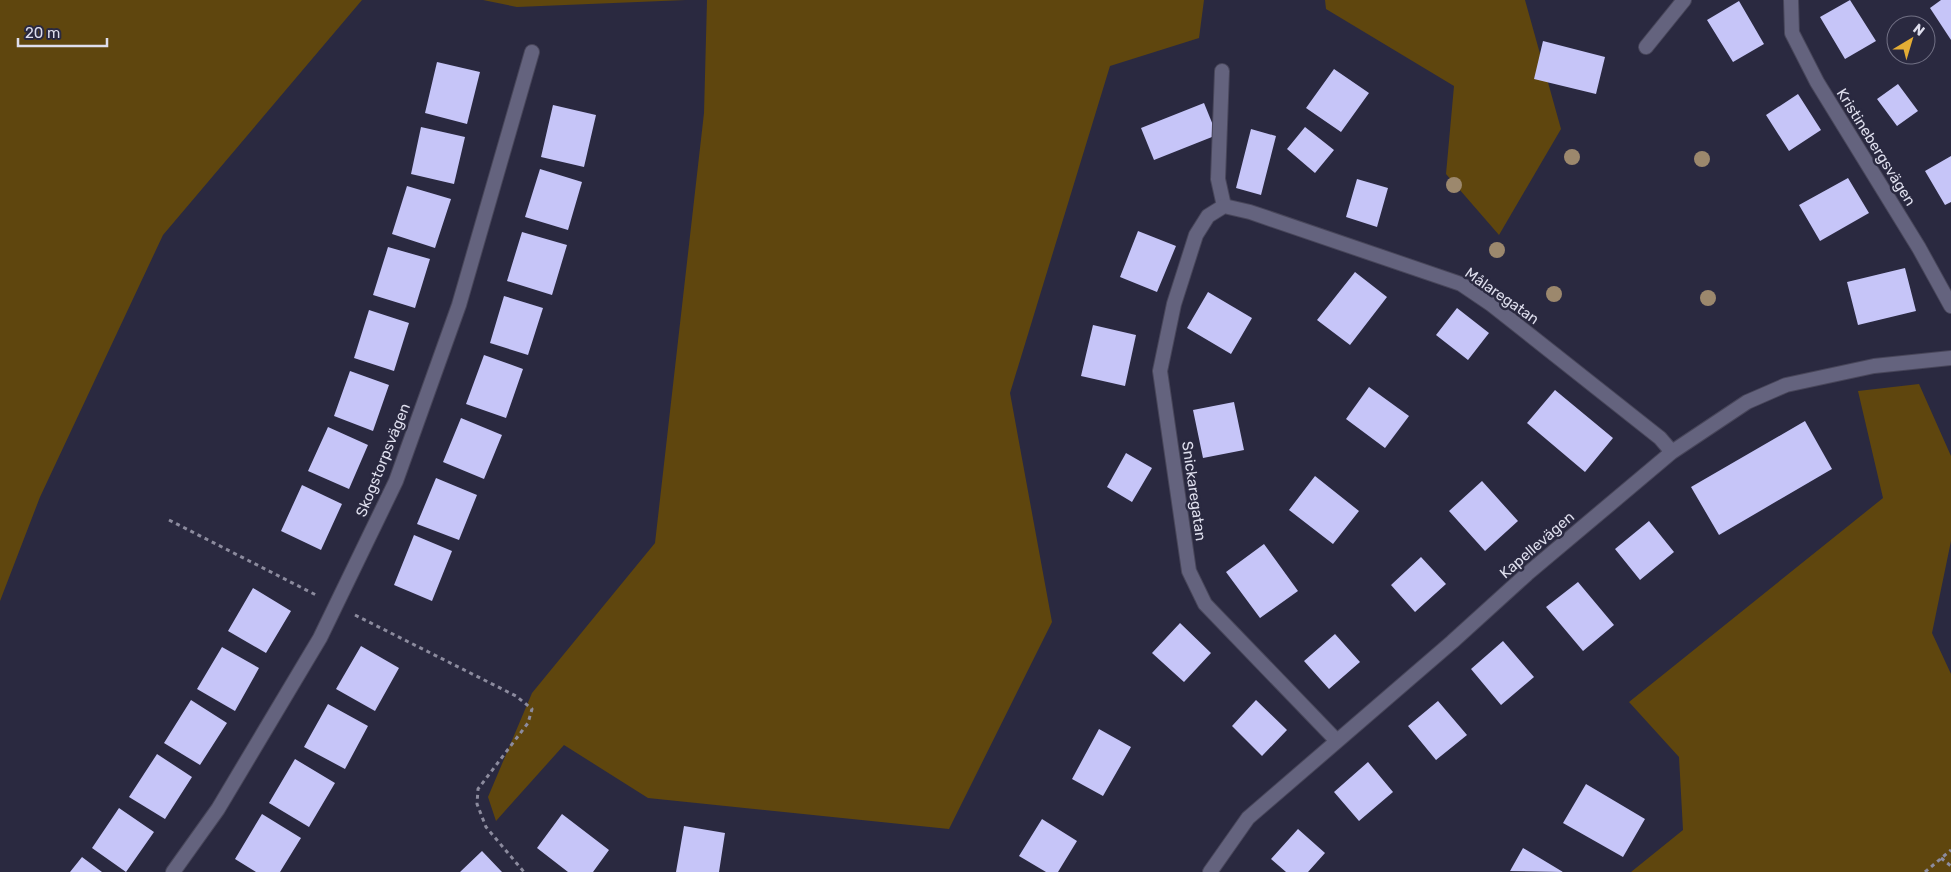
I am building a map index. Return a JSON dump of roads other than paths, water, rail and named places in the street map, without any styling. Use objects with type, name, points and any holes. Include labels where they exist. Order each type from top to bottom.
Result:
[{"type":"street","points":[[1646,47],[1684,0]]},
{"type":"street","name":"Kristinebergsvägen","points":[[1791,0],[1792,34],[1817,82],[1919,248],[1951,306]]},
{"type":"street","name":"Skogstorpsvägen","points":[[173,872],[218,809],[320,638],[396,481],[459,305],[532,52]]},
{"type":"street","points":[[1222,71],[1218,179],[1224,206]]},
{"type":"street","name":"Målaregatan","points":[[1224,206],[1250,212],[1461,284],[1492,305],[1652,432],[1672,452]]},
{"type":"street","name":"Snickaregatan","points":[[1224,206],[1208,216],[1196,235],[1174,304],[1160,371],[1189,571],[1205,604],[1337,741]]},
{"type":"street","name":"Kapellevägen","points":[[1210,872],[1248,818],[1527,574],[1672,452],[1747,402],[1786,385],[1874,366],[1951,358]]}]
